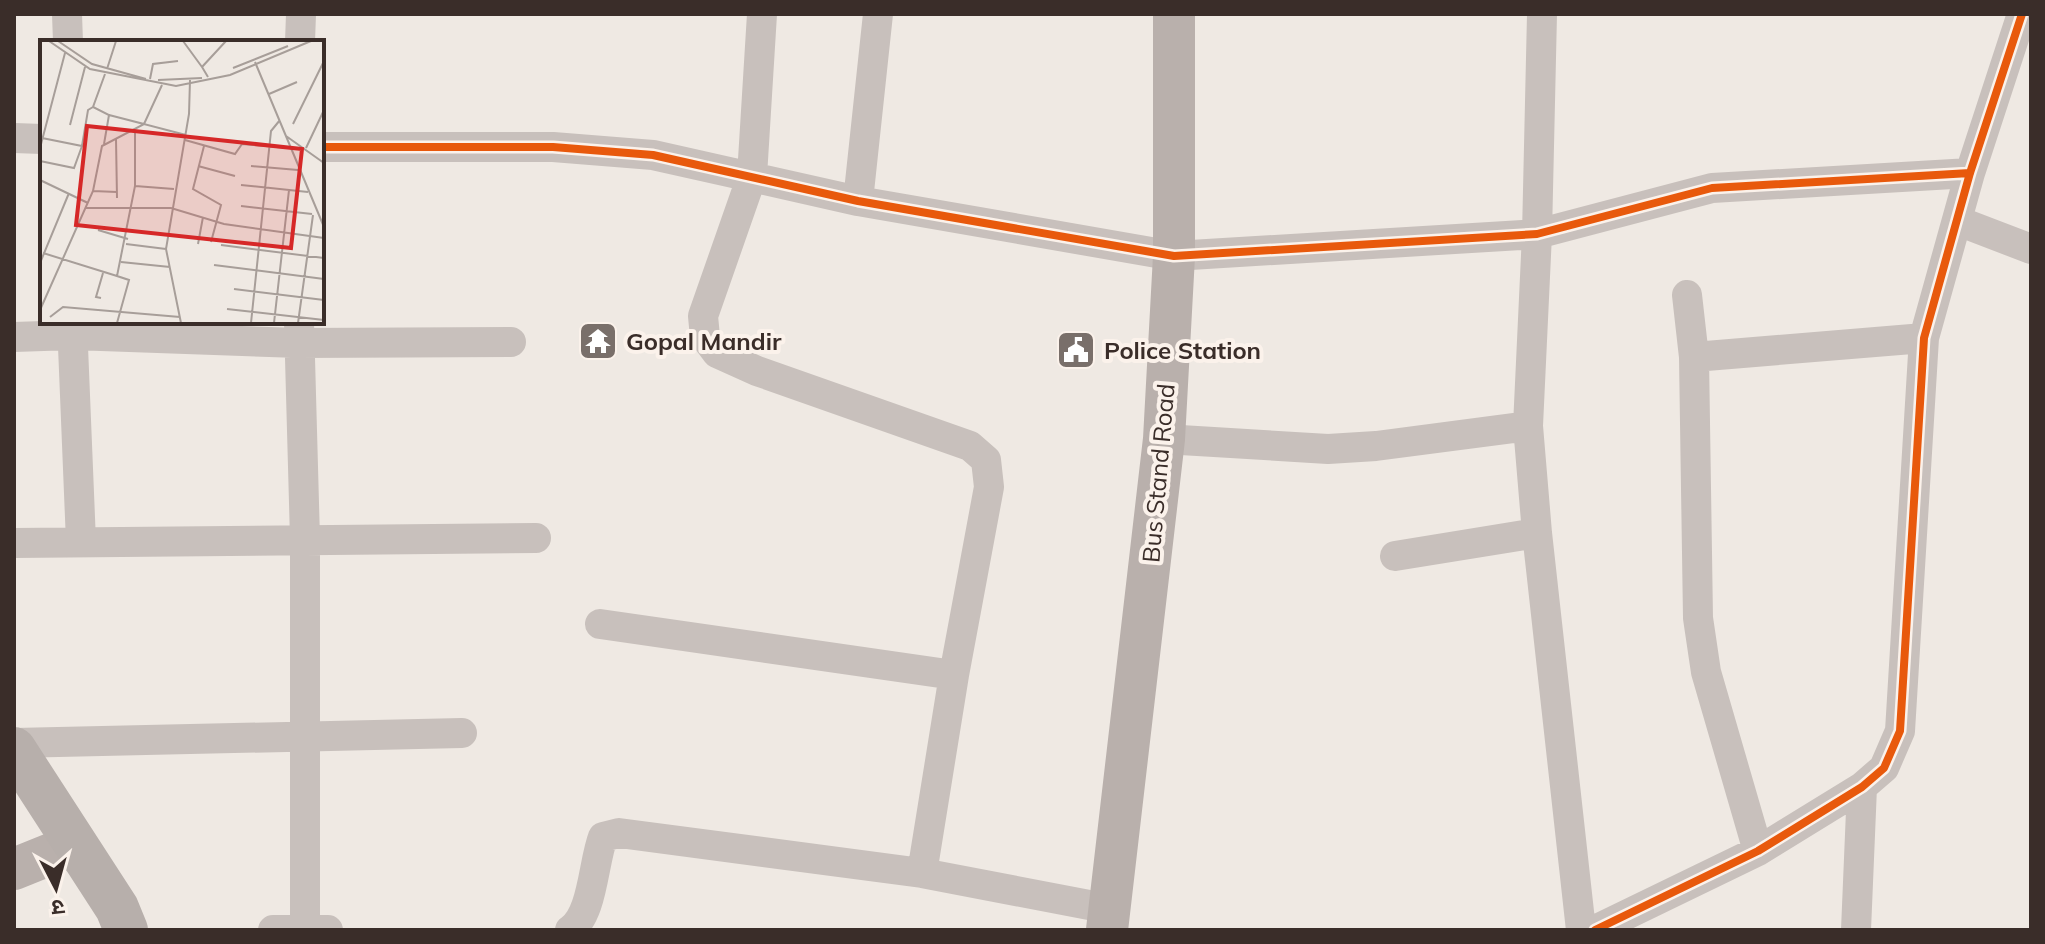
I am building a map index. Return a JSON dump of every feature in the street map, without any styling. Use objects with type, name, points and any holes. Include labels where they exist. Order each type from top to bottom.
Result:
[{"type":"main road","name":"Bus Stand Road","points":[[1108,920],[1164,439],[1174,256],[1174,14]]},
{"type":"main road","points":[[14,749],[117,908],[126,930]]},
{"type":"main road","points":[[14,869],[76,844]]},
{"type":"street","points":[[67,14],[68,40]]},
{"type":"street","points":[[300,40],[301,14]]},
{"type":"street","points":[[762,14],[752,176],[703,316],[705,337],[717,353],[757,371],[970,446],[986,460],[989,487],[922,873]]},
{"type":"street","points":[[858,201],[878,14]]},
{"type":"street","points":[[1542,14],[1537,234],[1528,426],[1581,930]]},
{"type":"street","points":[[1595,930],[1758,851],[1862,787],[1884,768],[1900,731],[1924,338],[1970,173],[2022,14]]},
{"type":"street","points":[[14,138],[40,139]]},
{"type":"street","points":[[324,147],[553,147],[653,155],[858,201],[1174,256],[1537,234],[1712,188],[1970,173]]},
{"type":"street","points":[[1958,221],[2031,249]]},
{"type":"street","points":[[1687,295],[1694,357],[1698,618],[1706,672],[1758,851]]},
{"type":"street","points":[[72,329],[81,542]]},
{"type":"street","points":[[14,337],[72,329],[299,332],[511,342]]},
{"type":"street","points":[[299,332],[307,736],[305,930]]},
{"type":"street","points":[[1694,357],[1924,338]]},
{"type":"street","points":[[1164,439],[1328,449],[1376,446],[1528,426]]},
{"type":"street","points":[[1395,556],[1537,533]]},
{"type":"street","points":[[14,543],[536,538]]},
{"type":"street","points":[[600,624],[954,675]]},
{"type":"street","points":[[14,743],[462,733]]},
{"type":"street","points":[[1856,930],[1862,787]]},
{"type":"street","points":[[570,930],[585,911],[603,837],[619,833],[922,873],[1108,920]]},
{"type":"street","points":[[273,930],[328,930]]},
{"type":"cycle path","points":[[1595,930],[1758,851],[1862,787],[1884,768],[1900,731],[1924,338],[1970,173],[2022,14]]},
{"type":"cycle path","points":[[324,147],[553,147],[653,155],[858,201],[1174,256],[1537,234],[1712,188],[1970,173]]},
{"type":"place","name":"Gopal Mandir","points":[[598,341]]},
{"type":"place","name":"Police Station","points":[[1076,350]]}]
